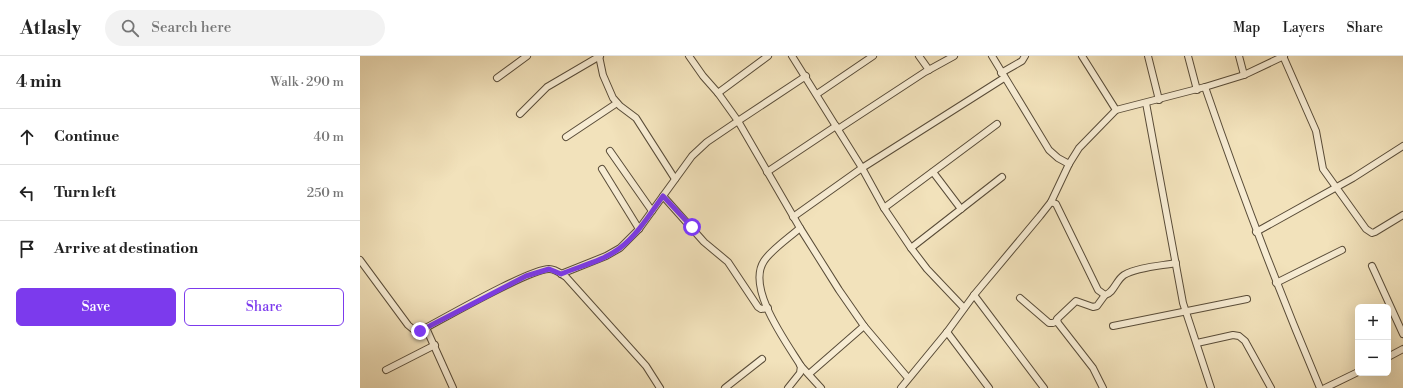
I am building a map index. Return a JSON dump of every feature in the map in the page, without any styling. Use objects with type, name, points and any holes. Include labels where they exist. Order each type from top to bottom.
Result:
[{"type":"street","points":[[496,78],[527,56]]},
{"type":"street","points":[[520,114],[547,87],[600,56],[603,75],[617,103],[636,118],[675,179]]},
{"type":"street","points":[[688,56],[718,93],[738,121],[793,217],[864,326],[908,378]]},
{"type":"street","points":[[718,93],[768,56]]},
{"type":"street","points":[[792,56],[806,76],[862,168],[884,208],[911,248],[927,269],[964,308]]},
{"type":"street","points":[[817,94],[873,56]]},
{"type":"street","points":[[920,56],[928,70]]},
{"type":"street","points":[[767,172],[928,70],[954,56]]},
{"type":"street","points":[[992,56],[1002,76],[1050,150],[1058,158],[1069,164]]},
{"type":"street","points":[[793,217],[862,168],[1002,76],[1022,61],[1025,56]]},
{"type":"street","points":[[1082,56],[1116,110]]},
{"type":"street","points":[[1148,56],[1160,100]]},
{"type":"street","points":[[1188,56],[1197,90]]},
{"type":"street","points":[[1239,56],[1244,74]]},
{"type":"street","points":[[904,387],[908,378],[947,332],[974,295],[1051,202],[1069,164],[1079,148],[1116,110],[1146,104],[1205,88],[1244,74],[1283,56],[1316,131],[1323,169],[1366,229],[1372,232],[1403,215]]},
{"type":"street","points":[[561,274],[606,256],[620,248],[639,229],[692,156],[707,142],[806,76]]},
{"type":"street","points":[[1205,88],[1256,232],[1320,388]]},
{"type":"street","points":[[566,137],[617,103]]},
{"type":"street","points":[[1146,104],[1186,311],[1211,388]]},
{"type":"street","points":[[884,208],[997,124]]},
{"type":"street","points":[[1256,232],[1336,188],[1403,146]]},
{"type":"street","points":[[610,151],[652,211]]},
{"type":"street","points":[[602,169],[639,229]]},
{"type":"street","points":[[933,172],[961,209]]},
{"type":"street","points":[[911,248],[1002,177]]},
{"type":"street","points":[[663,196],[704,242],[728,262],[756,304],[761,309],[768,308]]},
{"type":"street","points":[[1051,202],[1056,204],[1098,290],[1105,295]]},
{"type":"street","points":[[800,228],[764,259],[760,266],[760,285],[768,308],[800,365],[821,388]]},
{"type":"street","points":[[1276,283],[1342,250]]},
{"type":"street","points":[[360,260],[408,325],[414,330],[420,331],[526,276],[549,269],[561,274],[566,277],[646,366],[660,388]]},
{"type":"street","points":[[1020,298],[1049,323],[1053,323],[1057,321],[1059,316],[1076,301],[1093,307],[1097,306],[1105,295],[1111,292],[1118,281],[1125,274],[1176,263]]},
{"type":"street","points":[[1372,266],[1403,334]]},
{"type":"street","points":[[974,295],[1044,388]]},
{"type":"street","points":[[1113,326],[1247,299]]},
{"type":"street","points":[[1057,321],[1093,368],[1103,388]]},
{"type":"street","points":[[808,374],[864,326]]},
{"type":"street","points":[[426,328],[435,344],[453,388]]},
{"type":"street","points":[[947,332],[989,388]]},
{"type":"street","points":[[1197,343],[1234,335],[1239,336],[1245,341],[1271,388]]},
{"type":"street","points":[[386,370],[435,344]]},
{"type":"street","points":[[1391,356],[1403,349]]},
{"type":"street","points":[[725,388],[762,359]]},
{"type":"street","points":[[788,388],[800,373],[800,365]]},
{"type":"street","points":[[1325,388],[1355,373]]},
{"type":"route","points":[[420,331],[526,276],[549,269],[555,270],[561,274],[606,256],[620,248],[632,238],[663,196],[692,227]]}]
